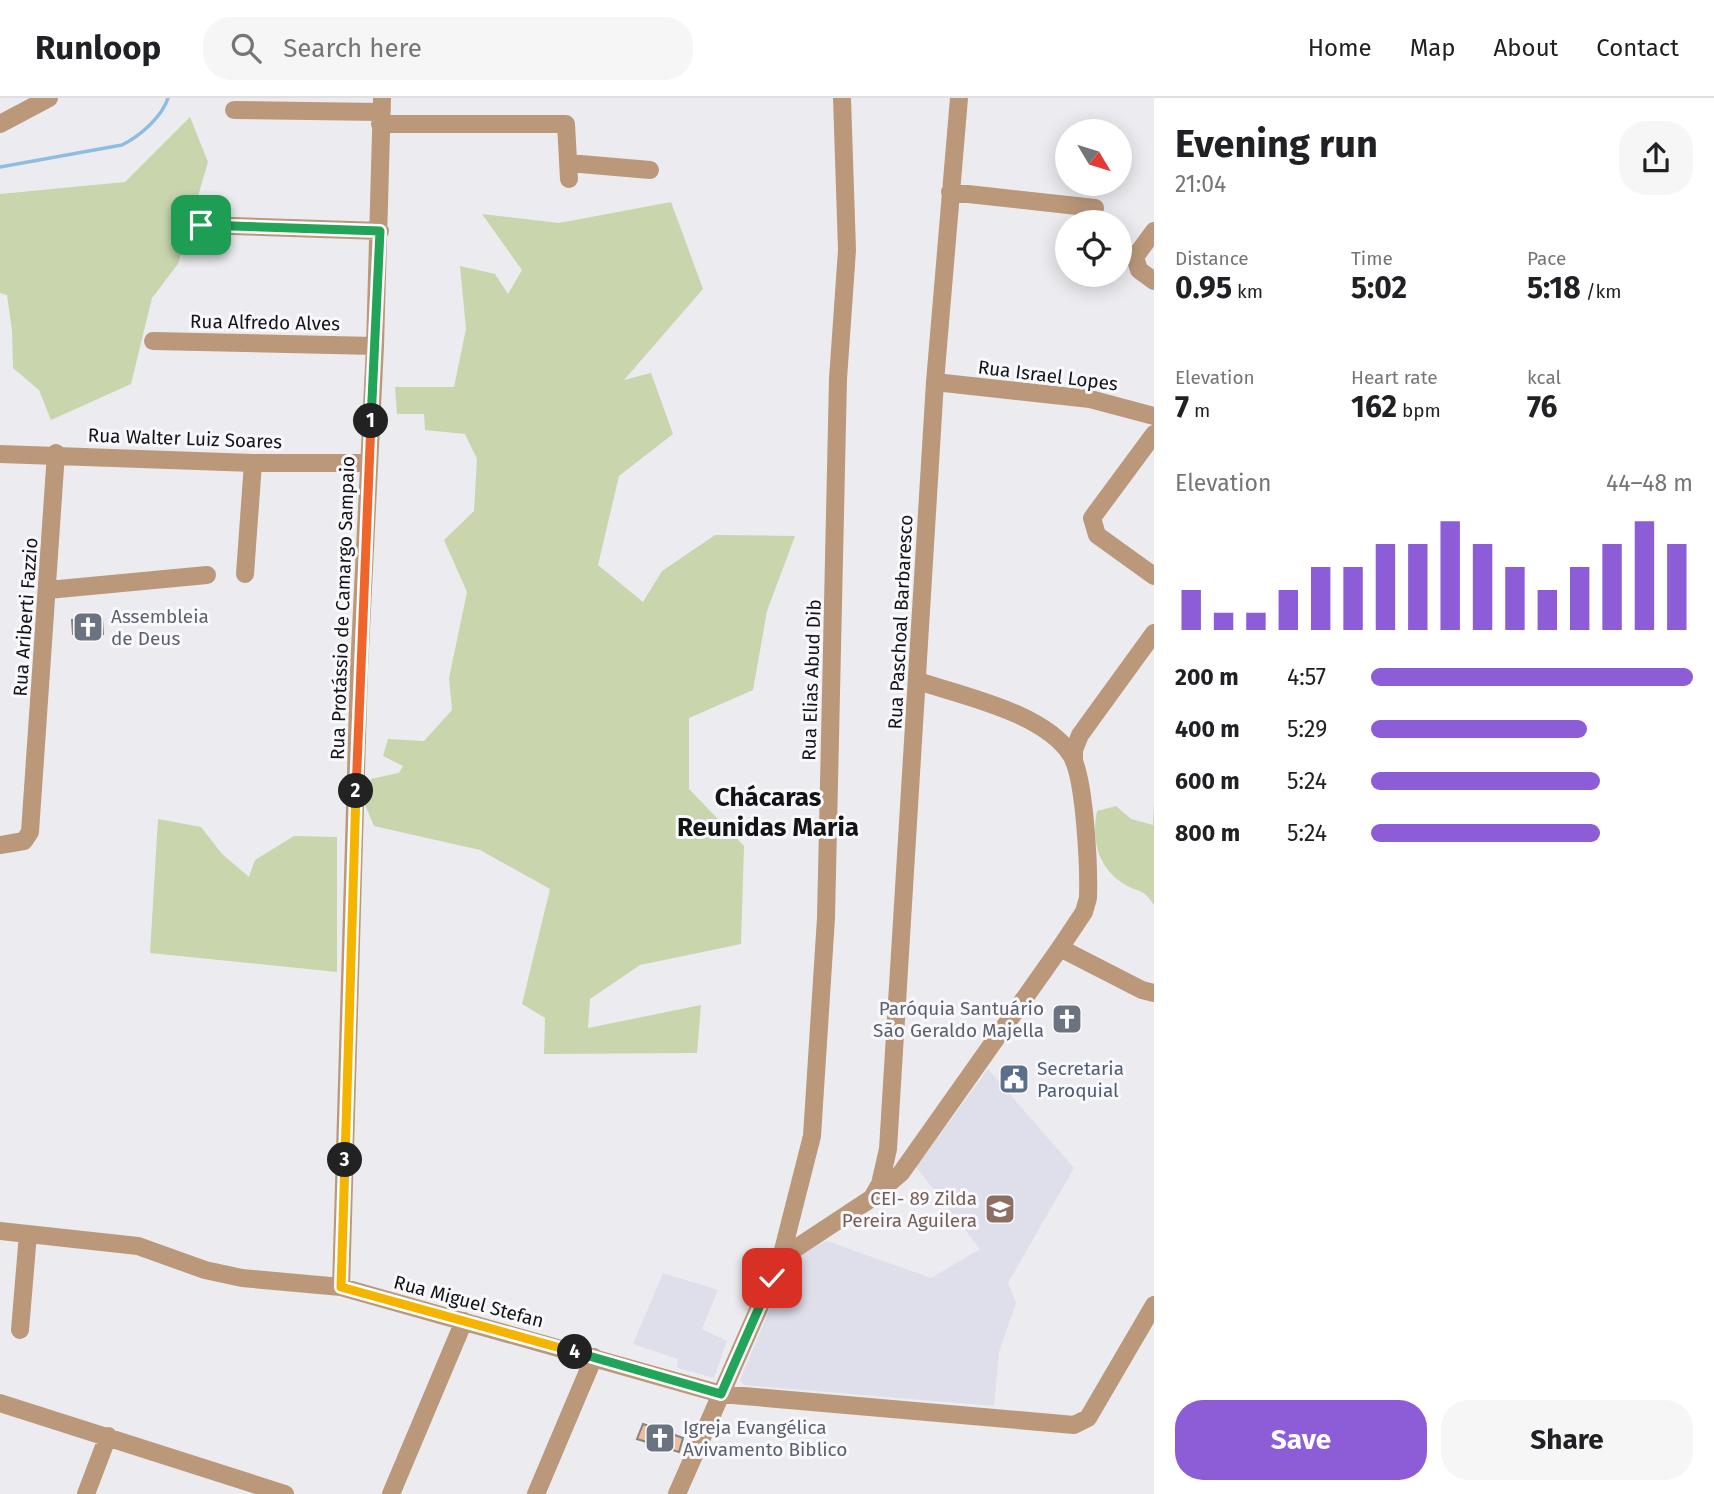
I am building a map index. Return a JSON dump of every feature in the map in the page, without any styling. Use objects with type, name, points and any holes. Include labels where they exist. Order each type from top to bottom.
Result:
[{"type":"street","points":[[0,124],[49,98]]},
{"type":"street","name":"Rua Elias Abud Dib","points":[[677,1494],[781,1258],[812,1136],[826,918],[838,379],[847,250],[842,98]]},
{"type":"street","name":"Rua Paschoal Barbaresco","points":[[872,1198],[880,1184],[888,1149],[935,382],[959,98]]},
{"type":"street","points":[[234,110],[381,111],[566,124],[569,171],[650,170]]},
{"type":"street","name":"Rua Protássio de Camargo Sampaio","points":[[341,1287],[359,670],[380,231],[381,111]]},
{"type":"street","points":[[950,192],[1095,208]]},
{"type":"street","points":[[201,225],[380,231]]},
{"type":"street","points":[[1154,232],[1135,257],[1136,264],[1154,281]]},
{"type":"street","name":"Rua Alfredo Alves","points":[[153,341],[375,346]]},
{"type":"street","name":"Rua Israel Lopes","points":[[935,382],[1090,399],[1154,416]]},
{"type":"street","points":[[1154,434],[1092,517],[1092,528],[1097,535],[1154,576]]},
{"type":"street","name":"Rua Walter Luiz Soares","points":[[0,454],[56,453],[253,463],[369,463]]},
{"type":"street","name":"Rua Ariberti Fazzio","points":[[0,845],[13,845],[24,841],[30,832],[56,453]]},
{"type":"street","points":[[245,574],[253,463]]},
{"type":"street","points":[[48,590],[206,575]]},
{"type":"street","points":[[1067,751],[1075,745],[1154,633]]},
{"type":"street","points":[[781,1258],[872,1198],[910,1163],[1060,948],[1084,912],[1088,898],[1079,780],[1067,751],[1027,719],[918,681]]},
{"type":"street","points":[[1060,948],[1142,990],[1154,993]]},
{"type":"street","points":[[888,1149],[897,1160],[910,1163]]},
{"type":"street","name":"Rua Miguel Stefan","points":[[0,1231],[138,1247],[205,1270],[242,1278],[341,1287],[721,1394],[1073,1425],[1088,1418],[1154,1305]]},
{"type":"street","points":[[20,1330],[28,1234]]},
{"type":"street","points":[[391,1494],[464,1321]]},
{"type":"street","points":[[536,1494],[594,1357]]},
{"type":"street","points":[[0,1402],[107,1436],[248,1488],[285,1494]]},
{"type":"street","points":[[86,1494],[107,1436]]},
{"type":"shaded area","points":[[988,1069],[1074,1168],[1008,1283],[1016,1303],[999,1352],[994,1406],[744,1385],[740,1380],[791,1259],[827,1241],[931,1278],[980,1249],[916,1167]]},
{"type":"shaded area","points":[[663,1273],[718,1290],[702,1329],[727,1341],[714,1378],[677,1368],[678,1359],[633,1344]]},
{"type":"green space","points":[[190,117],[208,162],[178,264],[152,298],[131,384],[51,420],[39,390],[13,368],[7,295],[0,293],[0,194],[125,182]]},
{"type":"green space","points":[[671,202],[703,289],[624,380],[651,373],[673,434],[619,476],[598,565],[643,602],[662,571],[715,535],[795,536],[767,611],[753,690],[689,718],[689,789],[744,846],[741,944],[640,965],[590,999],[588,1028],[701,1005],[697,1053],[544,1054],[545,1018],[522,1004],[550,889],[480,850],[374,826],[365,805],[371,779],[399,773],[403,766],[383,756],[388,739],[424,741],[452,710],[449,678],[467,592],[444,540],[474,511],[477,459],[465,434],[425,430],[424,414],[397,414],[395,387],[454,387],[466,329],[460,266],[495,274],[508,294],[522,270],[482,214],[559,223]]},
{"type":"green space","points":[[1154,802],[1154,905],[1143,893],[1115,877],[1102,862],[1096,843],[1095,822],[1097,811],[1116,806],[1131,819],[1153,825]]},
{"type":"green space","points":[[158,819],[201,827],[222,854],[249,877],[255,860],[294,836],[337,837],[337,972],[150,953]]},
{"type":"building","name":"Assembleia de Deus","points":[[102,619],[103,634],[73,634],[72,620]]},
{"type":"building","name":"Igreja Evangélica Avivamento Biblico","points":[[643,1424],[683,1438],[679,1452],[637,1439]]},
{"type":"waterway","points":[[0,167],[122,145],[150,125],[168,98]]},
{"type":"place","name":"Assembleia de Deus","points":[[88,627]]},
{"type":"place","name":"Paróquia Santuário São Geraldo Majella","points":[[1067,1019]]},
{"type":"place","name":"Secretaria Paroquial","points":[[1014,1079]]},
{"type":"place","name":"CEI- 89 Zilda Pereira Aguilera","points":[[1000,1209]]},
{"type":"place","name":"Igreja Evangélica Avivamento Biblico","points":[[660,1438]]},
{"type":"district","name":"Chácaras Reunidas Maria","points":[[768,812]]},
{"type":"route","points":[[201,225],[380,231],[362,574],[341,1287],[721,1394],[772,1278]]}]
